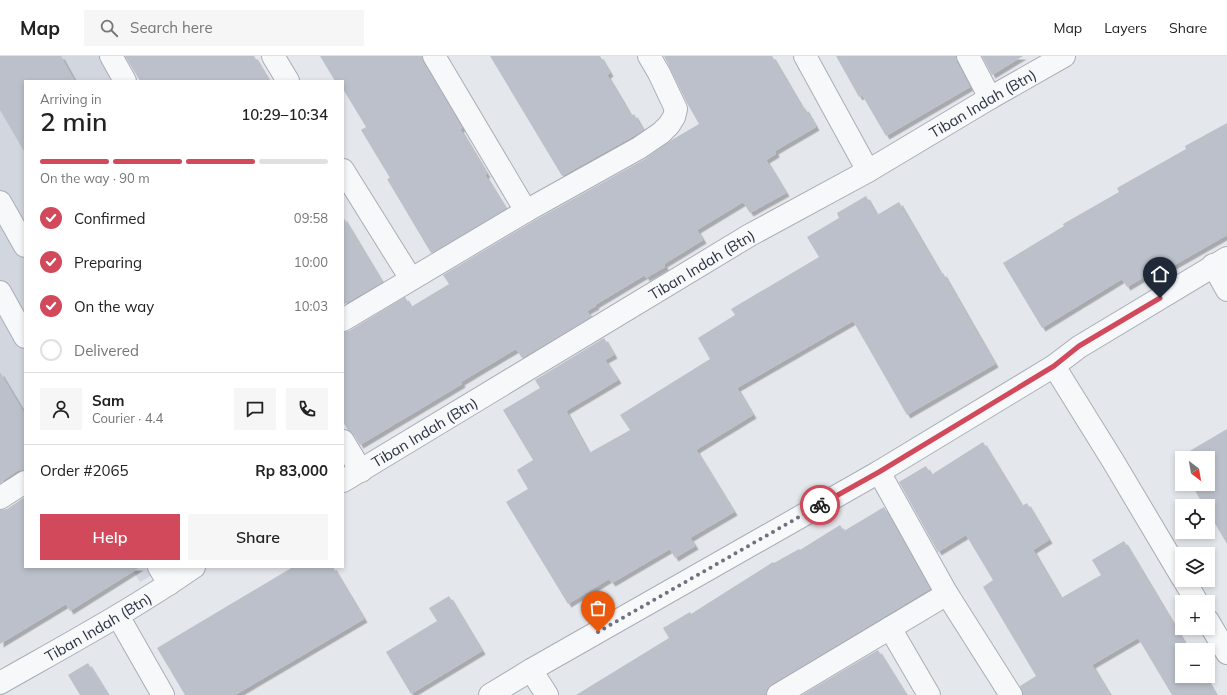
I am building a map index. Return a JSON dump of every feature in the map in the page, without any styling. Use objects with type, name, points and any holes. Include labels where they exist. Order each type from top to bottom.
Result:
[{"type":"street","points":[[111,56],[125,80]]},
{"type":"street","points":[[272,56],[287,80]]},
{"type":"street","points":[[434,56],[526,212]]},
{"type":"street","points":[[344,319],[526,212],[639,148],[661,133],[674,117],[676,109],[649,56]]},
{"type":"street","points":[[806,56],[868,171]]},
{"type":"street","points":[[968,56],[990,98]]},
{"type":"street","name":"Tiban Indah (Btn)","points":[[352,476],[750,235],[868,171],[990,98],[1064,56]]},
{"type":"street","points":[[344,172],[411,279]]},
{"type":"street","points":[[0,202],[24,244]]},
{"type":"street","points":[[490,695],[531,670],[879,472],[1054,366],[1079,346],[1220,261],[1227,290]]},
{"type":"street","points":[[0,292],[24,335]]},
{"type":"street","points":[[1054,366],[1114,461],[1175,565]]},
{"type":"street","points":[[344,445],[352,476]]},
{"type":"street","points":[[879,472],[947,594],[1011,695]]},
{"type":"street","points":[[0,498],[24,483]]},
{"type":"street","name":"Tiban Indah (Btn)","points":[[0,684],[118,616],[164,576],[191,568]]},
{"type":"street","points":[[778,695],[947,594]]},
{"type":"street","points":[[118,616],[163,695]]},
{"type":"street","points":[[890,628],[929,695]]},
{"type":"street","points":[[1215,633],[1227,653]]},
{"type":"street","points":[[531,670],[547,695]]},
{"type":"shaded area","points":[[0,56],[101,56],[115,80],[24,80],[24,488],[0,502]]},
{"type":"shaded area","points":[[132,568],[164,568],[140,582]]},
{"type":"building","points":[[0,56],[61,56],[74,80],[24,80],[24,151],[0,110]]},
{"type":"building","points":[[125,56],[254,56],[268,80],[139,80]]},
{"type":"building","points":[[320,56],[422,56],[423,62],[487,174],[485,175],[506,209],[431,253],[387,179],[390,178],[361,130],[366,127],[344,91],[344,80],[334,80]]},
{"type":"building","points":[[490,56],[600,56],[610,73],[607,75],[631,116],[634,114],[643,130],[562,176]]},
{"type":"building","points":[[664,56],[772,56],[803,109],[805,108],[816,127],[775,151],[776,154],[766,160],[786,193],[750,213],[743,202],[697,230],[703,240],[664,264],[665,267],[646,278],[645,275],[587,311],[591,317],[522,358],[516,349],[461,382],[462,384],[360,445],[344,424],[344,332],[349,331],[405,297],[411,307],[449,284],[443,275],[532,222],[645,159],[670,141],[699,124]]},
{"type":"building","points":[[836,56],[956,56],[957,62],[970,87],[886,136],[862,95],[859,97]]},
{"type":"building","points":[[982,56],[1023,56],[992,75]]},
{"type":"building","points":[[1227,123],[1227,235],[1164,271],[1161,267],[1127,287],[1122,279],[1042,328],[1003,263],[1064,226],[1063,224],[1119,192],[1117,188],[1186,149],[1185,146]]},
{"type":"building","points":[[866,196],[877,215],[899,202],[941,274],[943,273],[995,364],[907,415],[853,321],[737,388],[753,415],[696,450],[734,512],[690,538],[695,546],[675,558],[670,549],[612,583],[609,579],[568,604],[506,502],[528,489],[517,470],[533,460],[503,410],[540,388],[535,380],[604,338],[614,355],[605,360],[618,380],[566,411],[589,453],[630,430],[620,415],[710,359],[698,338],[735,315],[731,309],[819,257],[807,237],[839,218],[837,213]]},
{"type":"building","points":[[344,219],[382,282],[344,304]]},
{"type":"building","points":[[0,372],[24,412],[24,470],[18,471],[0,483]]},
{"type":"building","points":[[1227,429],[1227,544],[1215,524],[1215,499],[1200,499],[1195,491],[1215,491],[1215,451],[1190,451]]},
{"type":"building","points":[[983,442],[1022,506],[1027,503],[1049,540],[1033,550],[1061,598],[1101,575],[1092,560],[1124,541],[1175,627],[1175,635],[1180,635],[1185,643],[1175,643],[1175,683],[1209,683],[1216,695],[1172,695],[1138,638],[1092,665],[1110,695],[1023,695],[1020,686],[1036,676],[983,587],[993,580],[966,535],[938,552],[899,482],[926,466],[931,475]]},
{"type":"building","points":[[24,498],[24,568],[138,568],[70,611],[66,604],[0,644],[0,510],[7,509]]},
{"type":"building","points":[[884,507],[930,589],[772,684],[767,689],[766,695],[576,695],[669,638],[663,628],[690,612],[691,614],[773,562],[774,563],[799,549],[800,550],[840,525],[844,531]]},
{"type":"building","points":[[291,568],[334,568],[364,619],[235,695],[185,695],[157,648]]},
{"type":"building","points":[[449,596],[482,651],[411,694],[386,652],[437,621],[429,608]]},
{"type":"building","points":[[878,650],[906,695],[802,695]]},
{"type":"building","points":[[88,663],[108,695],[80,695],[68,675]]},
{"type":"way so far","points":[[598,632],[820,505]]},
{"type":"route","points":[[820,505],[879,472],[1054,366],[1079,346],[1160,298]]}]
